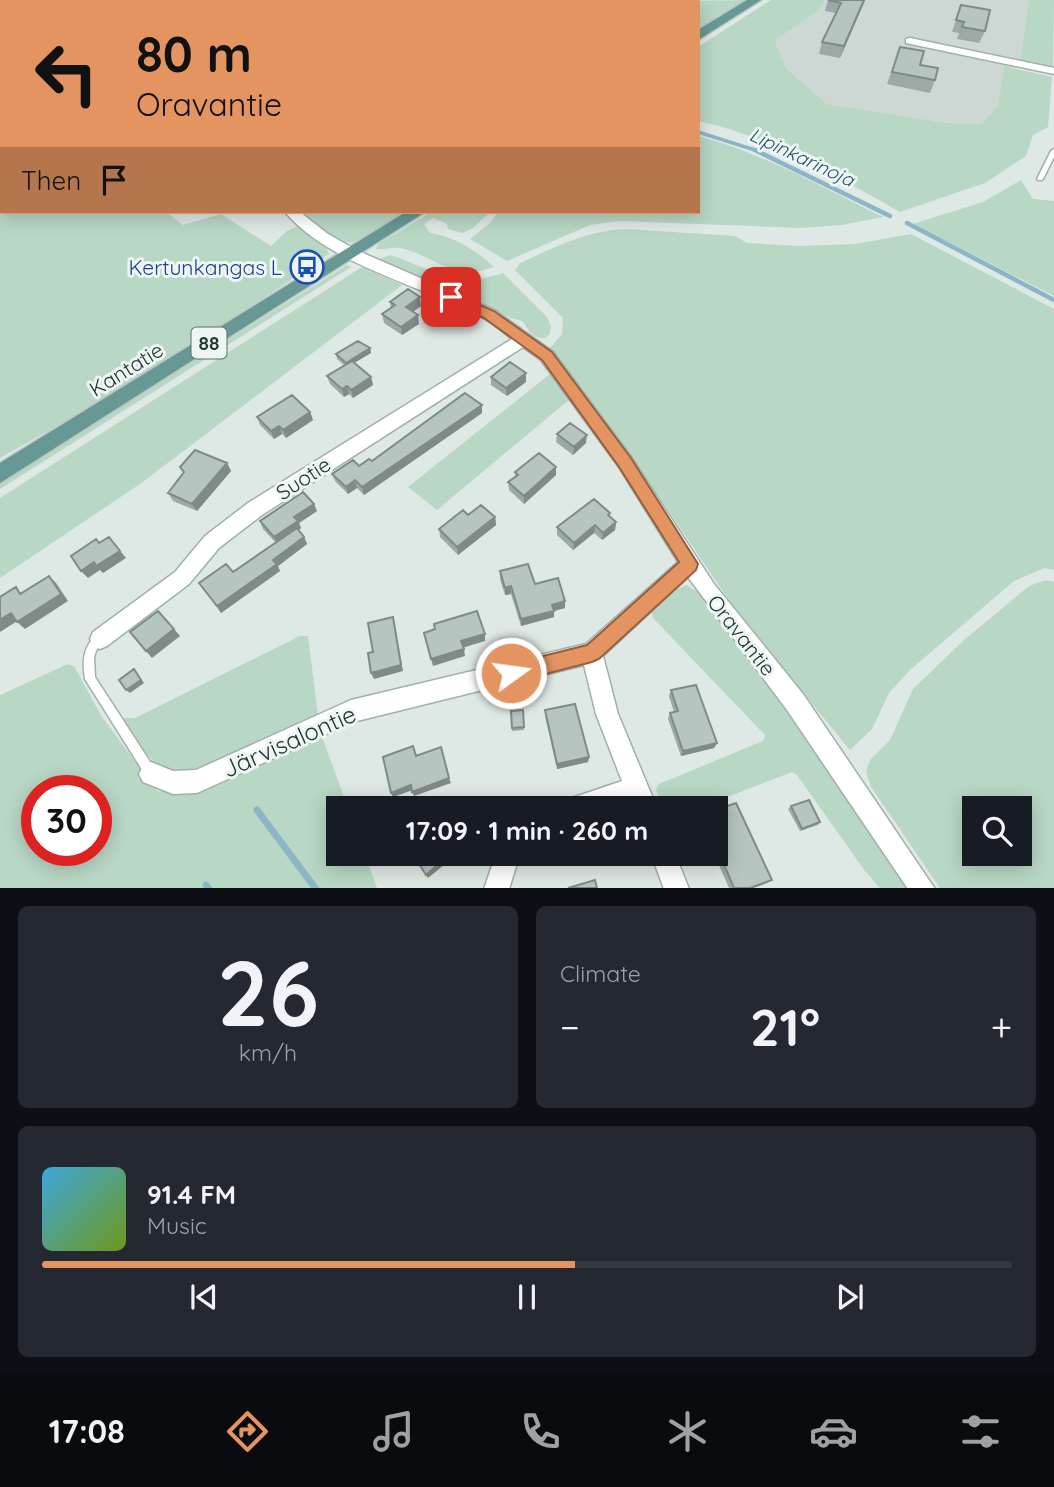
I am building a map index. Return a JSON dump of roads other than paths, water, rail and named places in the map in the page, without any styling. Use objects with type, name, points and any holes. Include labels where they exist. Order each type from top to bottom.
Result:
[{"type":"main road","points":[[700,35],[755,0]]},
{"type":"main road","name":"Kantatie","points":[[0,474],[414,214]]},
{"type":"street","points":[[909,41],[1054,71]]},
{"type":"street","name":"Oravantie","points":[[294,214],[323,237],[351,253],[476,307],[547,356],[625,462],[689,564],[838,762],[923,888]]},
{"type":"street","name":"Suotie","points":[[100,639],[182,579],[212,542],[245,517],[364,438],[524,339]]},
{"type":"street","name":"Järvisalontie","points":[[151,774],[171,783],[197,781],[351,711],[592,653],[689,564]]},
{"type":"street","points":[[592,653],[607,713],[640,796]]},
{"type":"street","points":[[496,888],[504,866]]},
{"type":"street","points":[[668,866],[677,888]]},
{"type":"lane","points":[[1040,179],[1054,152]]},
{"type":"lane","points":[[100,639],[90,650],[90,678],[151,774]]},
{"type":"waterway","name":"Lipinkarinoja","points":[[700,133],[755,150]]},
{"type":"waterway","name":"Lipinkarinoja","points":[[755,150],[890,216]]},
{"type":"waterway","name":"Lipinkarinoja","points":[[907,223],[1054,300]]},
{"type":"waterway","points":[[257,810],[315,888]]},
{"type":"place","name":"Kertunkangas L","points":[[307,267]]}]
